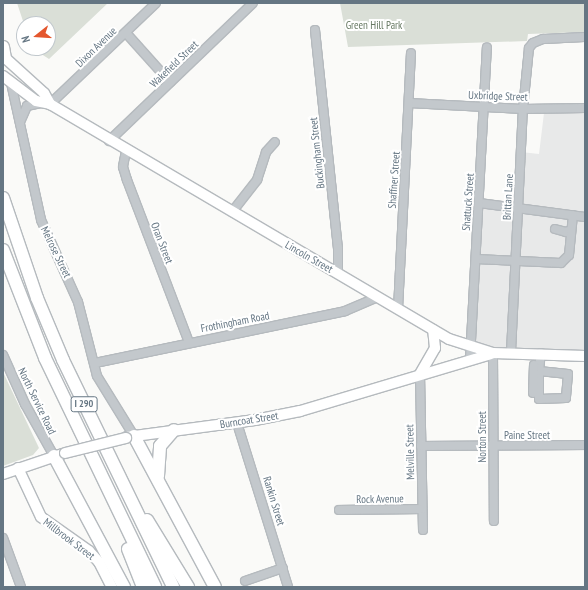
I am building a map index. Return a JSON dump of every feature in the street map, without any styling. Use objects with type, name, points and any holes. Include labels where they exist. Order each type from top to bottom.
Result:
[{"type":"highway","name":"I 290","points":[[3,198],[37,298],[63,360],[173,587]]},
{"type":"highway","name":"I 290","points":[[3,250],[45,358],[155,587]]},
{"type":"highway","points":[[158,479],[160,446],[174,430]]},
{"type":"highway","points":[[130,437],[158,479],[215,587]]},
{"type":"highway","points":[[107,451],[188,587]]},
{"type":"highway","points":[[54,456],[124,587]]},
{"type":"highway","points":[[108,491],[143,587]]},
{"type":"highway","points":[[196,553],[221,587]]},
{"type":"main road","name":"Lincoln Street","points":[[4,54],[44,93],[46,104]]},
{"type":"main road","name":"Melrose Street","points":[[4,54],[11,83]]},
{"type":"main road","name":"Lincoln Street","points":[[3,76],[11,83],[46,104],[433,330],[470,348],[493,353],[511,352],[585,356]]},
{"type":"main road","points":[[420,374],[435,348],[433,330]]},
{"type":"main road","name":"Burncoat Street","points":[[3,474],[54,456],[130,437],[174,430],[237,423],[300,411],[493,353]]},
{"type":"main road","name":"Millbrook Street","points":[[18,468],[41,517],[93,555],[112,587]]},
{"type":"street","name":"Dixon Avenue","points":[[20,122],[27,106],[46,104],[126,33],[156,3]]},
{"type":"street","name":"Wakefield Street","points":[[109,140],[253,3]]},
{"type":"street","name":"Buckingham Street","points":[[315,30],[338,242],[338,274]]},
{"type":"street","points":[[126,33],[170,82]]},
{"type":"street","name":"Brittan Lane","points":[[511,352],[523,109],[528,58],[532,44],[543,39],[585,37]]},
{"type":"street","name":"Shattuck Street","points":[[470,359],[485,107],[487,47]]},
{"type":"street","name":"Shaffner Street","points":[[398,309],[411,53]]},
{"type":"street","name":"Melrose Street","points":[[11,83],[41,220],[78,302],[103,388],[130,437]]},
{"type":"street","name":"Uxbridge Street","points":[[409,103],[523,109],[585,108]]},
{"type":"street","points":[[232,212],[257,180],[266,152],[275,142]]},
{"type":"street","name":"Oran Street","points":[[126,151],[123,167],[127,180],[189,342]]},
{"type":"street","points":[[479,203],[518,206],[585,217]]},
{"type":"street","points":[[476,259],[561,263],[569,256],[570,230],[573,215]]},
{"type":"street","name":"Frothingham Road","points":[[95,363],[345,310],[378,297]]},
{"type":"street","name":"Norton Street","points":[[493,353],[494,521]]},
{"type":"street","points":[[537,353],[539,371],[539,399],[566,398],[568,374],[539,371]]},
{"type":"street","points":[[533,393],[537,353]]},
{"type":"street","name":"North Service Road","points":[[3,355],[21,397],[54,456]]},
{"type":"street","name":"Melville Street","points":[[420,374],[421,509],[423,530]]},
{"type":"street","name":"Rankin Street","points":[[237,423],[288,587]]},
{"type":"street","name":"Paine Street","points":[[421,446],[585,445]]},
{"type":"street","name":"Rock Avenue","points":[[339,510],[421,509]]},
{"type":"street","points":[[3,538],[21,587]]},
{"type":"street","points":[[245,581],[283,568]]},
{"type":"shaded area","points":[[544,113],[585,113],[585,356],[470,348],[479,203],[518,206],[521,152],[539,154]]},
{"type":"green space","points":[[17,3],[108,3],[56,52],[56,16],[21,16]]},
{"type":"green space","name":"Green Hill Park","points":[[340,3],[585,3],[585,32],[528,34],[527,41],[348,47]]},
{"type":"green space","points":[[44,56],[52,56],[49,59]]},
{"type":"green space","points":[[3,372],[39,448],[33,455],[3,466]]}]
